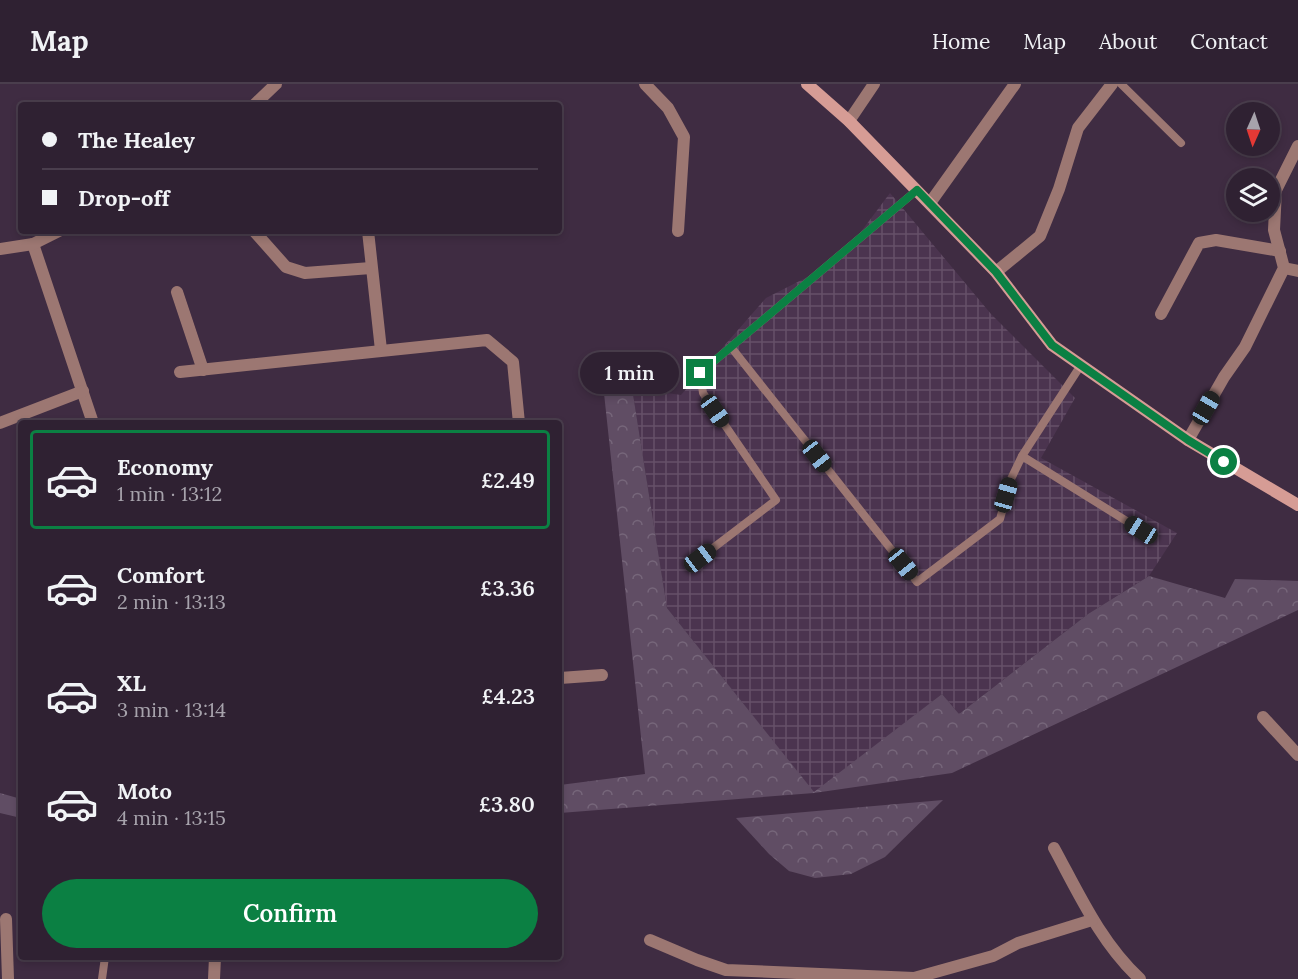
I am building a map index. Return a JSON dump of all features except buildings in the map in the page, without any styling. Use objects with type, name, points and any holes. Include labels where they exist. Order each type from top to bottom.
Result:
[{"type":"main road","points":[[807,84],[849,121],[996,272],[1052,345],[1188,440],[1298,505]]},
{"type":"street","points":[[257,102],[276,84]]},
{"type":"street","points":[[645,84],[668,108],[684,137],[678,231]]},
{"type":"street","points":[[849,121],[874,84]]},
{"type":"street","points":[[930,203],[1015,84]]},
{"type":"street","points":[[996,272],[1040,236],[1059,189],[1078,128],[1112,84]]},
{"type":"street","points":[[1188,440],[1224,376],[1245,347],[1284,268],[1274,230],[1276,190],[1298,146]]},
{"type":"street","points":[[0,249],[33,244],[53,234]]},
{"type":"street","points":[[257,234],[286,267],[305,273],[371,268]]},
{"type":"street","points":[[368,234],[381,350]]},
{"type":"street","points":[[1161,314],[1199,243],[1216,240],[1280,250]]},
{"type":"street","points":[[33,244],[92,420]]},
{"type":"street","points":[[1284,268],[1298,271]]},
{"type":"street","points":[[177,292],[203,370]]},
{"type":"street","points":[[180,372],[487,340],[513,362],[519,420]]},
{"type":"street","points":[[0,423],[83,391]]},
{"type":"street","points":[[562,678],[602,675]]},
{"type":"street","points":[[1263,717],[1298,755]]},
{"type":"street","points":[[1054,848],[1092,920],[1123,963],[1140,979]]},
{"type":"street","points":[[6,919],[8,979]]},
{"type":"street","points":[[650,940],[726,970],[914,979],[993,957],[1018,943],[1092,920]]},
{"type":"street","points":[[214,979],[215,960]]},
{"type":"lane","points":[[1121,84],[1181,143]]},
{"type":"lane","points":[[700,558],[776,500],[703,393],[700,373],[917,190]]},
{"type":"lane","points":[[731,347],[917,582],[1000,519],[1011,479],[1022,456],[1081,365]]},
{"type":"lane","points":[[1022,456],[1141,530]]},
{"type":"lane","points":[[102,979],[105,960]]},
{"type":"shaded area","points":[[890,193],[991,314],[1075,398],[1041,458],[1177,533],[1149,576],[1088,614],[959,714],[942,694],[814,793],[667,608],[632,388],[681,395],[766,298],[839,261]]},
{"type":"green space","points":[[603,384],[631,385],[632,388],[667,608],[814,792],[942,694],[959,714],[1088,614],[1149,576],[1225,598],[1235,579],[1298,581],[1298,610],[952,773],[814,793],[562,813],[562,785],[645,774]]},
{"type":"green space","points":[[0,793],[18,798],[18,817],[0,813]]},
{"type":"green space","points":[[943,800],[885,857],[851,874],[815,878],[789,871],[769,854],[736,818]]},
{"type":"route","points":[[700,373],[917,190],[996,272],[1052,345],[1188,440],[1224,462]]}]
